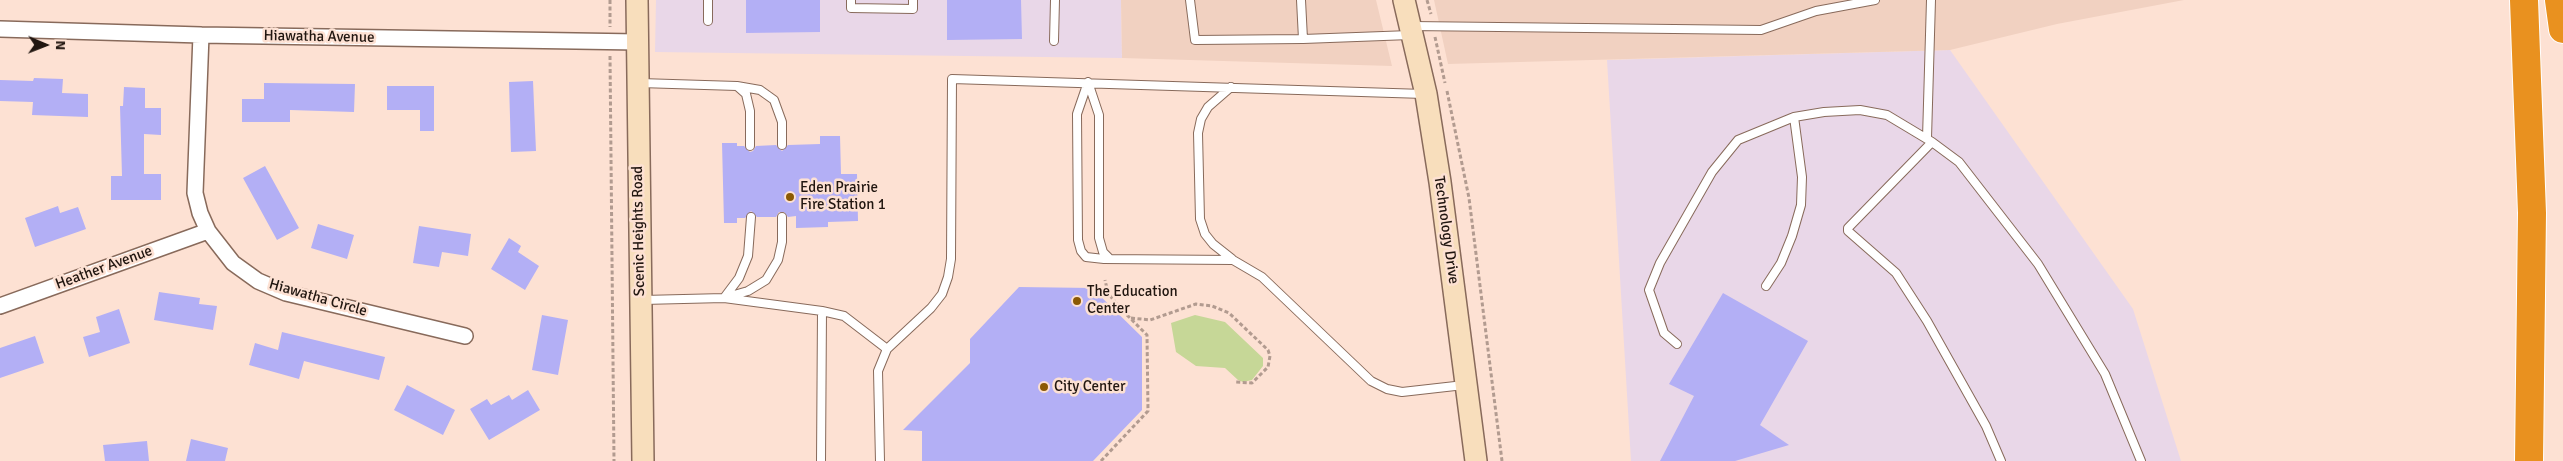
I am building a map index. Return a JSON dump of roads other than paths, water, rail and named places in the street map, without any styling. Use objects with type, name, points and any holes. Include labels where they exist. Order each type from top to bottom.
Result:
[{"type":"highway","points":[[2524,0],[2532,214],[2529,461]]},
{"type":"highway","points":[[2559,0],[2563,29]]},
{"type":"street","name":"Scenic Heights Road","points":[[637,0],[642,461]]},
{"type":"street","name":"Technology Drive","points":[[1404,0],[1426,94],[1440,182],[1476,461]]},
{"type":"street","name":"Hiawatha Avenue","points":[[0,29],[201,35],[638,42]]},
{"type":"street","name":"Hiawatha Circle","points":[[201,35],[194,176],[200,213],[208,231],[233,263],[258,281],[286,293],[465,336]]},
{"type":"street","name":"Heather Avenue","points":[[0,306],[208,231]]},
{"type":"lane","points":[[708,0],[708,21]]},
{"type":"lane","points":[[851,0],[851,8],[913,9],[913,0]]},
{"type":"lane","points":[[1054,0],[1054,41]]},
{"type":"lane","points":[[1190,0],[1195,40],[1303,39],[1412,31],[1433,26],[1761,30],[1816,11],[1875,0]]},
{"type":"lane","points":[[1301,0],[1303,39]]},
{"type":"lane","points":[[1827,0],[1830,8]]},
{"type":"lane","points":[[1931,0],[1929,140],[1848,230],[1896,273],[1928,321],[1986,426],[2001,461]]},
{"type":"lane","points":[[880,461],[878,371],[887,349],[931,308],[942,294],[948,277],[951,259],[952,79],[1426,94]]},
{"type":"lane","points":[[1088,82],[1077,114],[1078,240],[1081,251],[1086,256],[1110,259],[1233,260]]},
{"type":"lane","points":[[1088,82],[1099,115],[1100,246],[1110,259]]},
{"type":"lane","points":[[638,83],[738,86],[760,90],[774,100],[782,122],[782,145]]},
{"type":"lane","points":[[738,86],[746,94],[750,110],[750,146]]},
{"type":"lane","points":[[1231,87],[1208,107],[1201,119],[1198,133],[1200,220],[1205,234],[1213,244],[1233,260],[1262,277],[1372,381],[1387,389],[1402,392],[1466,385]]},
{"type":"lane","points":[[1677,344],[1664,333],[1650,290],[1660,263],[1712,172],[1738,140],[1794,117],[1824,112],[1860,110],[1887,116],[1929,140],[1959,162],[2038,264],[2105,374],[2141,461]]},
{"type":"lane","points":[[1766,286],[1781,263],[1792,236],[1801,205],[1802,177],[1794,117]]},
{"type":"lane","points":[[724,298],[748,291],[766,280],[778,260],[782,242],[782,217]]},
{"type":"lane","points":[[724,298],[739,278],[748,256],[750,218]]},
{"type":"lane","points":[[640,300],[724,298],[822,311],[844,316],[887,349]]},
{"type":"lane","points":[[821,461],[822,311]]},
{"type":"place","name":"Eden Prairie Fire Station 1","points":[[790,197]]},
{"type":"place","name":"The Education Center","points":[[1077,301]]},
{"type":"place","name":"City Center","points":[[1044,387]]}]
